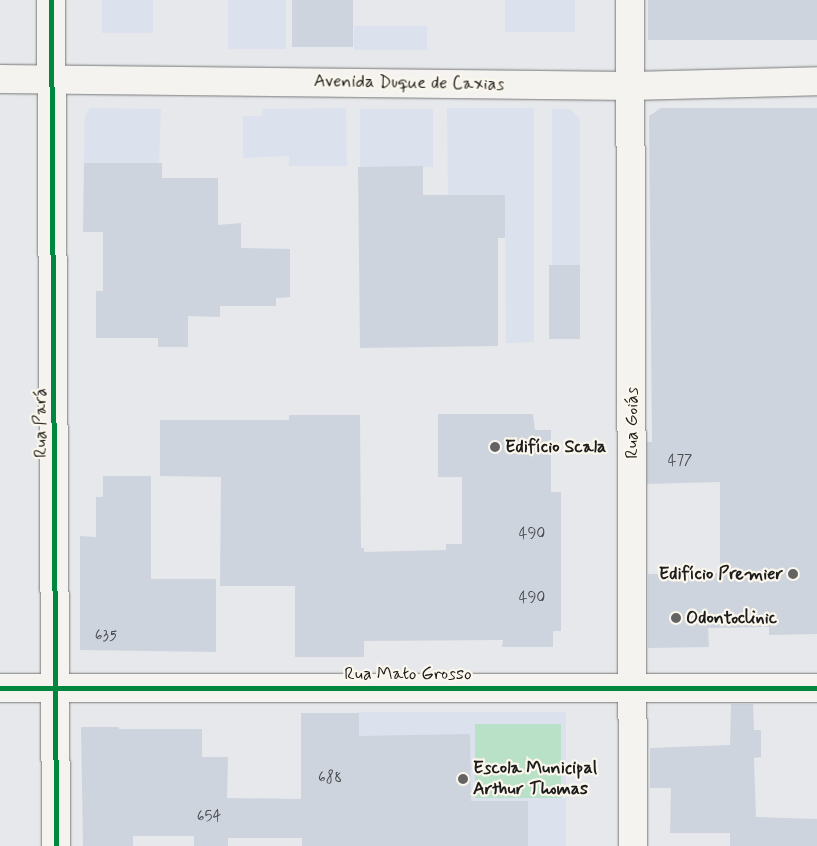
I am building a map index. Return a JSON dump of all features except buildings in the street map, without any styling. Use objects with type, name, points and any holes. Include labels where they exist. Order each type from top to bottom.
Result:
[{"type":"street","name":"Rua Pará","points":[[51,0],[56,846]]},
{"type":"street","name":"Rua Goiás","points":[[630,0],[633,846]]},
{"type":"street","name":"Avenida Duque de Caxias","points":[[0,79],[631,86],[817,81]]},
{"type":"street","name":"Rua Mato Grosso","points":[[0,688],[817,688]]},
{"type":"shaded area","points":[[102,0],[153,0],[153,33],[102,33]]},
{"type":"shaded area","points":[[228,0],[286,0],[286,49],[228,49]]},
{"type":"shaded area","points":[[505,0],[575,0],[575,32],[505,32]]},
{"type":"shaded area","points":[[354,26],[427,26],[427,50],[354,50]]},
{"type":"shaded area","points":[[90,108],[161,109],[159,163],[84,163],[85,115]]},
{"type":"shaded area","points":[[346,108],[347,166],[289,166],[289,156],[243,158],[243,116],[262,116],[263,109]]},
{"type":"shaded area","points":[[447,108],[534,108],[534,342],[506,343],[505,195],[448,195]]},
{"type":"shaded area","points":[[360,109],[433,109],[433,167],[360,167]]},
{"type":"shaded area","points":[[552,109],[570,109],[580,119],[580,265],[552,265]]},
{"type":"shaded area","name":"Escola Municipal Arthur Thomas","points":[[359,712],[566,712],[566,846],[359,846]]},
{"type":"green space","points":[[475,724],[561,724],[561,798],[475,798]]},
{"type":"cycle path","points":[[51,0],[56,846]]},
{"type":"cycle path","points":[[0,688],[817,688]]},
{"type":"place","name":"Edifício Scala","points":[[495,447]]},
{"type":"place","name":"Edifício Premier","points":[[793,574]]},
{"type":"place","name":"Odontoclinic","points":[[676,618]]},
{"type":"place","name":"Escola Municipal Arthur Thomas","points":[[463,779]]}]
